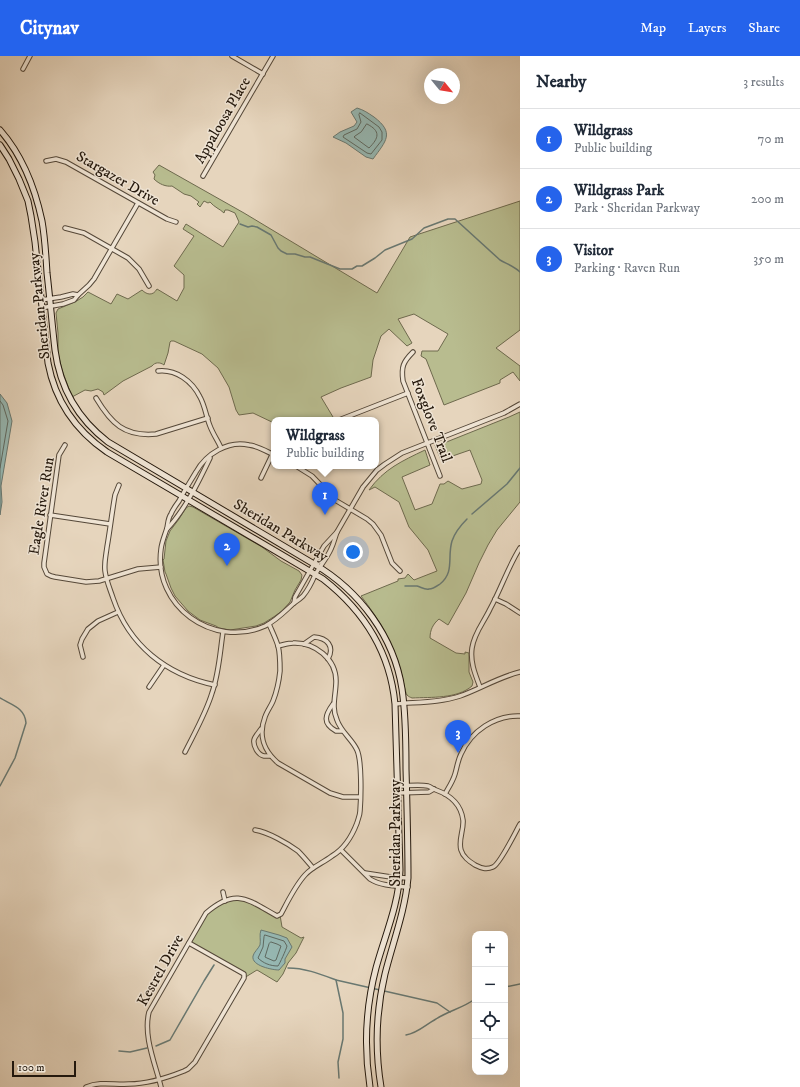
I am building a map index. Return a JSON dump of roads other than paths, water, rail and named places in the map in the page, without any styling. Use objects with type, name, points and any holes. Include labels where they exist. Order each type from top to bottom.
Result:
[{"type":"main road","name":"Sheridan Parkway","points":[[0,130],[15,150],[23,164],[36,198],[43,229],[56,357],[59,372],[66,390],[80,414],[95,431],[108,442],[320,567],[349,589],[381,631],[395,660],[401,683],[403,703],[407,786],[408,887],[401,920],[385,973],[379,1012],[377,1043],[381,1087]]},
{"type":"main road","name":"Sheridan Parkway","points":[[0,144],[20,179],[30,208],[34,230],[45,347],[49,370],[57,394],[70,416],[82,431],[100,447],[310,571],[335,588],[362,617],[382,651],[392,680],[395,704],[400,878],[396,903],[371,992],[368,1013],[367,1054],[370,1087]]},
{"type":"street","points":[[23,69],[30,56]]},
{"type":"street","points":[[232,56],[263,74]]},
{"type":"street","name":"Appaloosa Place","points":[[203,176],[273,56]]},
{"type":"street","name":"Stargazer Drive","points":[[46,161],[56,159],[66,162],[167,220],[176,222]]},
{"type":"street","points":[[42,308],[63,304],[74,300],[89,285],[94,279],[138,203]]},
{"type":"street","points":[[66,228],[84,233],[133,263],[143,275],[149,286]]},
{"type":"street","points":[[41,300],[73,294],[78,295]]},
{"type":"street","name":"Foxglove Trail","points":[[413,352],[404,361],[402,368],[403,381],[440,476]]},
{"type":"street","points":[[158,371],[165,370],[172,372],[192,385],[201,397],[210,426],[221,448]]},
{"type":"street","points":[[347,417],[408,393]]},
{"type":"street","points":[[96,398],[110,419],[121,428],[134,433],[156,434],[208,418]]},
{"type":"street","points":[[379,468],[402,453],[504,413],[520,404]]},
{"type":"street","points":[[271,454],[249,445],[235,444],[221,448],[198,469],[170,514],[162,541],[162,576],[167,590],[181,610],[204,626],[223,632],[249,631],[258,629],[278,618],[304,594],[331,548],[337,532],[363,487],[378,469]]},
{"type":"street","name":"Eagle River Run","points":[[65,445],[59,455],[50,515],[44,563],[44,567],[48,574],[55,577],[86,582],[99,581],[129,571],[161,567]]},
{"type":"street","points":[[166,530],[176,519],[188,500],[211,456]]},
{"type":"street","points":[[261,478],[271,459]]},
{"type":"street","points":[[301,469],[312,476],[335,500],[367,520],[377,530],[392,563],[400,571]]},
{"type":"street","points":[[119,485],[115,495],[105,566],[106,579],[118,612],[129,631],[138,642],[164,665],[184,676],[215,685]]},
{"type":"street","points":[[50,515],[110,524]]},
{"type":"street","points":[[294,603],[295,597],[324,546],[337,532]]},
{"type":"street","points":[[480,687],[472,665],[472,649],[476,634],[486,618],[508,569],[520,548]]},
{"type":"street","points":[[495,599],[520,613]]},
{"type":"street","points":[[84,657],[80,645],[88,629],[98,621],[118,612]]},
{"type":"street","points":[[269,624],[278,646],[280,669],[278,687],[265,716],[262,728],[262,737],[266,749],[270,756],[278,763],[330,792],[343,797],[360,797]]},
{"type":"street","points":[[185,752],[208,704],[215,685],[223,632]]},
{"type":"street","points":[[304,644],[314,637],[323,639],[330,646],[331,652],[328,659]]},
{"type":"street","points":[[278,646],[294,643],[313,647],[321,651],[328,659],[335,672],[336,681],[333,704],[334,711],[342,730],[358,751],[360,768],[360,812],[358,822],[341,850],[370,879],[375,882],[408,887]]},
{"type":"street","points":[[149,687],[164,665]]},
{"type":"street","points":[[395,704],[450,699],[520,672]]},
{"type":"street","points":[[333,704],[327,714],[327,722],[329,726],[336,731],[342,730]]},
{"type":"street","points":[[445,794],[455,775],[461,753],[465,745],[475,734],[494,721],[503,718],[520,716]]},
{"type":"street","points":[[262,728],[255,738],[255,747],[261,755],[270,756]]},
{"type":"street","points":[[398,786],[430,786],[455,801],[462,814],[463,826],[460,843],[461,852],[465,858],[481,868],[492,867],[498,862],[520,824]]},
{"type":"street","points":[[398,793],[429,792],[434,789]]},
{"type":"street","points":[[255,830],[263,831],[290,846],[313,868]]},
{"type":"street","name":"Kestrel Drive","points":[[161,1087],[147,1027],[149,1012],[206,913],[218,903],[236,898],[250,901],[277,916],[281,914],[305,874],[341,850]]},
{"type":"street","points":[[365,873],[408,878]]},
{"type":"street","points":[[223,892],[225,901]]},
{"type":"street","points":[[86,1087],[100,1083],[130,1084],[159,1079],[184,1071],[195,1062],[244,978],[244,974],[189,942]]},
{"type":"water","points":[[357,108],[374,117],[385,128],[385,142],[373,159],[366,157],[346,143],[333,137],[354,126],[357,122],[351,112]]},
{"type":"water","points":[[0,394],[7,403],[12,421],[1,486],[2,502],[0,515]]},
{"type":"water","points":[[261,930],[287,938],[292,947],[285,959],[285,963],[279,970],[263,967],[253,959],[253,956],[260,945]]},
{"type":"waterway","points":[[240,224],[248,227],[257,227],[271,235],[278,248],[287,254],[310,257],[340,269],[352,269],[357,266],[362,266],[385,250],[412,239],[424,228],[448,219],[455,219],[500,260],[520,272]]},
{"type":"waterway","points":[[472,514],[507,484],[520,468]]},
{"type":"waterway","points":[[405,586],[417,586],[430,589],[439,585],[445,579],[449,569],[452,541],[458,529],[467,519]]},
{"type":"waterway","points":[[0,698],[20,710],[26,723],[15,758],[0,786]]},
{"type":"waterway","points":[[156,1046],[170,1040],[214,965]]},
{"type":"waterway","points":[[288,968],[306,970],[336,980],[343,1013],[343,1039],[338,1062],[339,1078]]},
{"type":"waterway","points":[[336,980],[437,1003],[450,1012]]},
{"type":"waterway","points":[[508,986],[520,984]]},
{"type":"waterway","points":[[406,1035],[418,1031],[441,1016],[472,1001]]},
{"type":"waterway","points":[[119,1051],[130,1052],[147,1048]]},
{"type":"place","name":"Wildgrass","points":[[325,515]]},
{"type":"place","name":"Wildgrass Park","points":[[227,566]]},
{"type":"place","name":"Visitor","points":[[458,753]]}]
